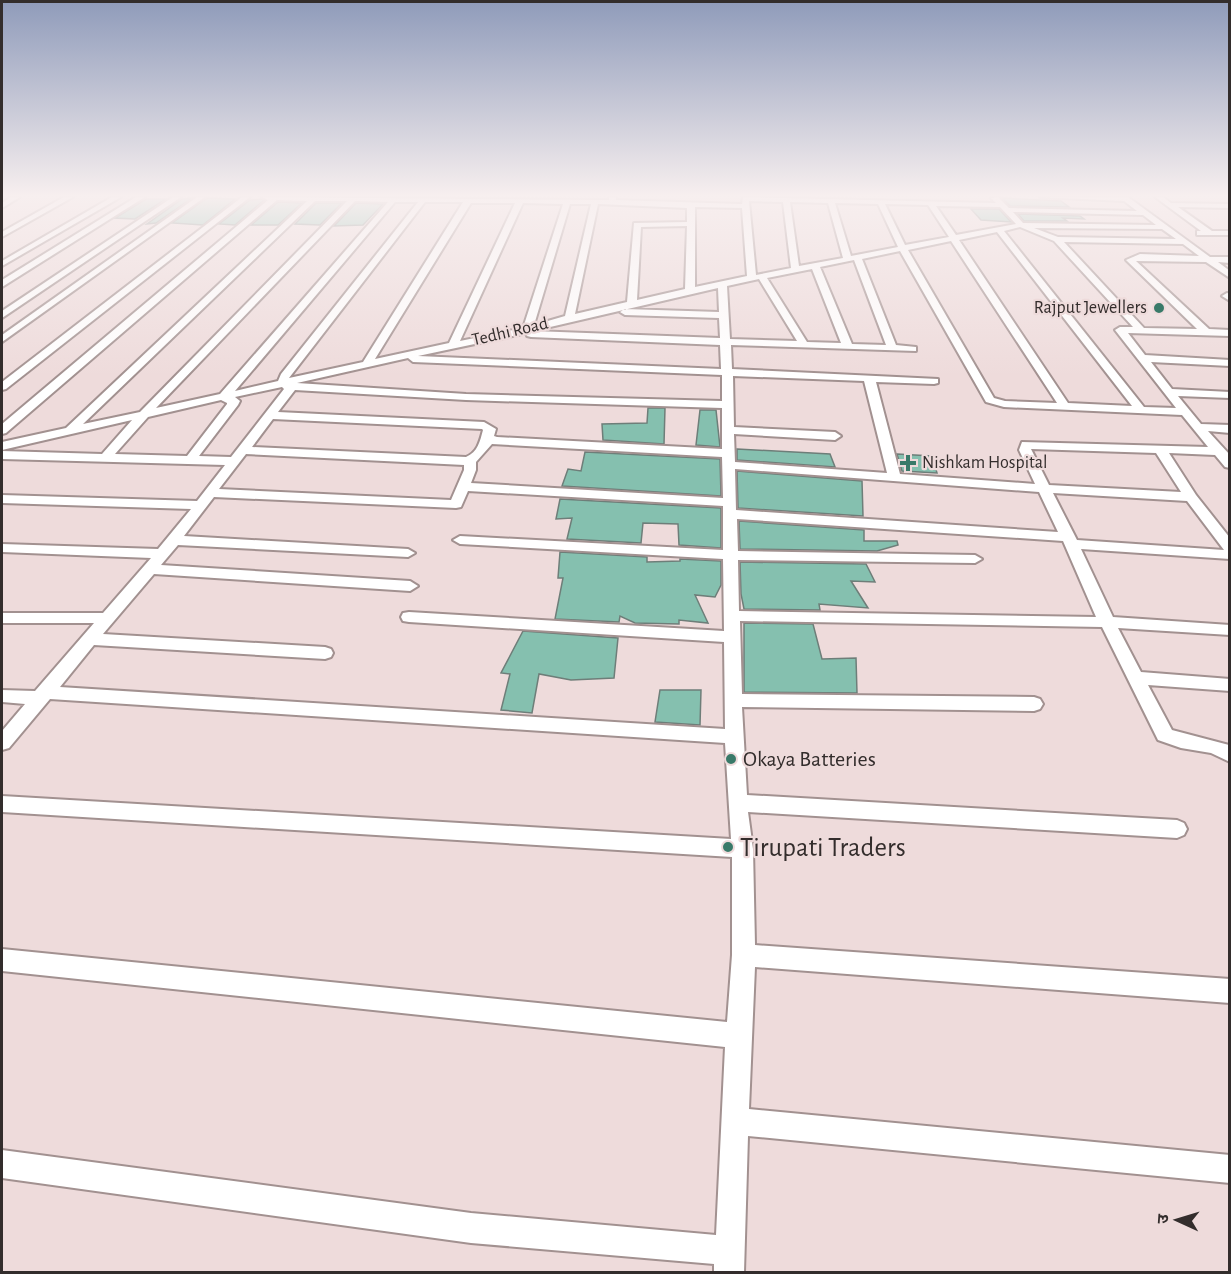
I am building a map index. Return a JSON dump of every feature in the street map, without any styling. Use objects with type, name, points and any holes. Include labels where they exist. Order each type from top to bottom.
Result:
[{"type":"street","points":[[2,264],[15,256]]},
{"type":"street","points":[[2,284],[46,256]]},
{"type":"street","points":[[2,315],[89,256]]},
{"type":"street","points":[[2,339],[118,256]]},
{"type":"street","points":[[2,387],[170,256]]},
{"type":"street","points":[[2,430],[206,256]]},
{"type":"street","points":[[70,431],[253,256]]},
{"type":"street","points":[[105,458],[143,415],[297,256]]},
{"type":"street","points":[[190,460],[232,405],[234,401],[223,396],[344,256]]},
{"type":"street","points":[[2,743],[105,618],[174,540],[203,499],[239,456],[269,415],[287,385],[285,376],[373,256]]},
{"type":"street","points":[[367,364],[429,256]]},
{"type":"street","points":[[453,345],[494,256]]},
{"type":"street","points":[[528,328],[550,256]]},
{"type":"street","points":[[569,318],[583,256]]},
{"type":"street","points":[[632,304],[635,256]]},
{"type":"street","points":[[690,256],[690,291]]},
{"type":"street","points":[[754,256],[757,277],[804,345]]},
{"type":"street","points":[[793,256],[795,269]]},
{"type":"street","points":[[907,256],[987,398],[1004,404],[1184,412]]},
{"type":"street","points":[[967,256],[1065,407]]},
{"type":"street","points":[[1021,256],[1141,410]]},
{"type":"street","points":[[1073,256],[1140,329]]},
{"type":"street","points":[[1201,256],[1230,275]]},
{"type":"street","points":[[852,257],[892,348]]},
{"type":"street","name":"Tedhi Road","points":[[2,446],[223,396],[287,385],[397,357],[515,333],[569,318],[852,257]]},
{"type":"street","points":[[1205,331],[1130,260],[1140,257],[1230,260]]},
{"type":"street","points":[[815,265],[848,347]]},
{"type":"street","points":[[2,1164],[729,1262],[738,1035],[744,955],[742,849],[737,803],[733,700],[727,372],[723,342],[722,284]]},
{"type":"street","points":[[600,311],[722,315]]},
{"type":"street","points":[[1230,333],[1120,330],[1171,392],[1184,412],[1230,464]]},
{"type":"street","points":[[515,333],[912,349]]},
{"type":"street","points":[[397,357],[434,361],[934,381]]},
{"type":"street","points":[[1143,358],[1230,363]]},
{"type":"street","points":[[869,378],[895,478]]},
{"type":"street","points":[[287,385],[466,397],[727,405]]},
{"type":"street","points":[[1171,392],[1230,396]]},
{"type":"street","points":[[269,415],[484,426],[490,429],[487,436],[489,440]]},
{"type":"street","points":[[1197,427],[1230,429]]},
{"type":"street","points":[[727,430],[835,436]]},
{"type":"street","points":[[489,440],[728,459],[895,478],[1191,497]]},
{"type":"street","points":[[2,499],[203,499],[456,504],[470,470],[470,460],[489,440]]},
{"type":"street","points":[[1219,452],[1026,444],[1025,450],[1046,489],[1107,622],[1165,735],[1177,741],[1212,745],[1228,751]]},
{"type":"street","points":[[1160,449],[1191,497],[1230,548]]},
{"type":"street","points":[[2,455],[190,460],[239,456],[470,460]]},
{"type":"street","points":[[464,487],[729,508],[1230,555]]},
{"type":"street","points":[[174,540],[408,553]]},
{"type":"street","points":[[460,540],[730,555],[975,559]]},
{"type":"street","points":[[2,548],[162,554]]},
{"type":"street","points":[[150,569],[410,586]]},
{"type":"street","points":[[732,616],[1107,622],[1230,630]]},
{"type":"street","points":[[408,617],[732,637]]},
{"type":"street","points":[[2,618],[105,618]]},
{"type":"street","points":[[88,639],[325,653]]},
{"type":"street","points":[[1135,678],[1230,685]]},
{"type":"street","points":[[2,696],[41,695],[735,737]]},
{"type":"street","points":[[733,700],[1034,704]]},
{"type":"street","points":[[737,803],[1177,829]]},
{"type":"street","points":[[2,804],[742,849]]},
{"type":"street","points":[[744,955],[1230,991]]},
{"type":"street","points":[[2,960],[738,1035]]},
{"type":"street","points":[[735,1121],[1230,1169]]},
{"type":"building","points":[[648,408],[665,408],[664,444],[603,440],[602,424],[647,423]]},
{"type":"building","points":[[700,410],[716,410],[720,447],[696,445]]},
{"type":"building","points":[[737,449],[830,454],[835,467],[737,460]]},
{"type":"building","points":[[585,452],[720,459],[721,496],[562,486],[568,469],[581,471]]},
{"type":"building","points":[[897,454],[932,456],[937,473],[902,471]]},
{"type":"building","points":[[737,471],[862,481],[863,516],[738,508]]},
{"type":"building","points":[[560,499],[721,508],[721,548],[679,545],[678,524],[643,523],[641,543],[567,539],[572,518],[556,519]]},
{"type":"building","points":[[739,521],[864,530],[864,541],[897,541],[898,545],[877,551],[740,549]]},
{"type":"building","points":[[560,552],[647,557],[647,562],[680,561],[680,559],[721,561],[721,585],[715,597],[695,595],[708,623],[679,620],[679,624],[635,623],[620,616],[619,622],[555,619],[563,578],[558,578]]},
{"type":"building","points":[[740,562],[866,564],[875,582],[851,581],[868,608],[819,604],[820,610],[744,609]]},
{"type":"building","points":[[744,623],[813,624],[822,659],[856,658],[857,693],[744,692]]},
{"type":"building","points":[[523,631],[618,638],[614,678],[571,680],[539,674],[532,713],[501,710],[510,674],[501,673]]},
{"type":"building","points":[[660,690],[701,690],[700,725],[655,722]]},
{"type":"place","name":"Rajput Jewellers","points":[[1159,308]]},
{"type":"place","name":"Nishkam Hospital","points":[[908,463]]},
{"type":"place","name":"Okaya Batteries","points":[[731,759]]},
{"type":"place","name":"Tirupati Traders","points":[[728,847]]}]
